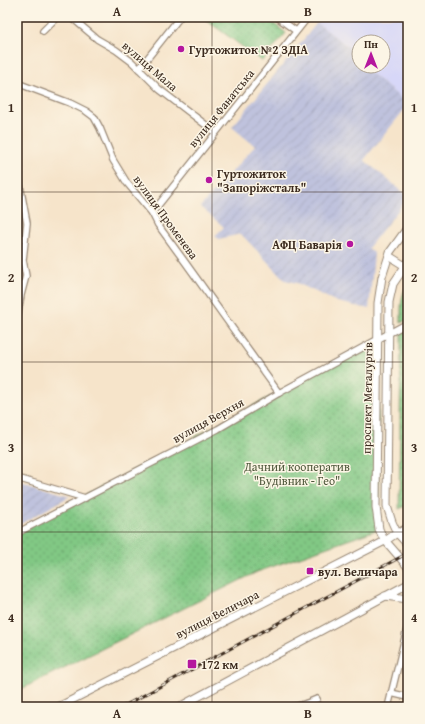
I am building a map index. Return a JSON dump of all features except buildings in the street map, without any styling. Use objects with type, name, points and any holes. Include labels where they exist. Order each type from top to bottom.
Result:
[{"type":"main road","name":"проспект Металургів","points":[[408,227],[390,252],[382,277],[378,303],[376,507],[379,529],[386,541],[408,567]]},
{"type":"main road","points":[[389,256],[406,264]]},
{"type":"main road","name":"проспект Металургів","points":[[406,264],[393,284],[389,302],[387,506],[397,533],[408,545]]},
{"type":"main road","name":"вулиця Величара","points":[[58,707],[386,541],[397,533]]},
{"type":"main road","points":[[179,707],[408,584]]},
{"type":"main road","points":[[385,596],[408,599]]},
{"type":"street","points":[[43,31],[57,17]]},
{"type":"street","name":"вулиця Мала","points":[[71,17],[97,39],[122,54],[159,89],[215,132]]},
{"type":"street","points":[[139,69],[180,17]]},
{"type":"street","points":[[277,17],[296,31]]},
{"type":"street","name":"вулиця Фанатська","points":[[152,213],[308,17]]},
{"type":"street","name":"вулиця Променева","points":[[17,82],[70,103],[94,117],[113,160],[127,183],[152,213],[158,225],[279,393]]},
{"type":"street","points":[[17,169],[27,223],[23,260],[26,276],[17,319]]},
{"type":"street","name":"вулиця Верхня","points":[[17,532],[218,429],[279,393],[408,323]]},
{"type":"street","points":[[17,478],[85,498]]},
{"type":"street","points":[[397,533],[408,527]]},
{"type":"street","points":[[388,707],[408,625]]},
{"type":"street","points":[[391,693],[408,697]]},
{"type":"street","points":[[293,707],[306,704],[317,699]]},
{"type":"shaded area","points":[[322,17],[403,17],[408,21],[408,104],[371,74],[391,74],[391,34],[351,34],[351,49],[317,23]]},
{"type":"shaded area","points":[[317,23],[351,49],[351,74],[371,74],[408,104],[364,160],[408,196],[408,198],[368,248],[374,253],[369,309],[337,302],[297,283],[285,280],[241,234],[219,239],[215,236],[224,227],[200,207],[255,146],[232,127]]},
{"type":"shaded area","points":[[17,480],[70,496],[17,526]]},
{"type":"green space","points":[[202,17],[265,17],[286,33],[262,61]]},
{"type":"green space","points":[[408,283],[408,319],[401,323],[402,298]]},
{"type":"green space","points":[[408,328],[408,505],[399,509],[401,332]]},
{"type":"green space","name":"Дачний кооператив \"Будівник - Гео\"","points":[[378,339],[379,529],[257,572],[17,691],[17,532]]},
{"type":"railway","points":[[122,707],[408,553]]},
{"type":"place","name":"Гуртожиток №2 ЗДІА","points":[[181,49]]},
{"type":"place","name":"Гуртожиток \"Запоріжсталь\"","points":[[209,180]]},
{"type":"place","name":"АФЦ Баварiя","points":[[350,244]]},
{"type":"place","name":"вул. Величара","points":[[310,571]]},
{"type":"place","name":"172 км","points":[[192,664]]}]
